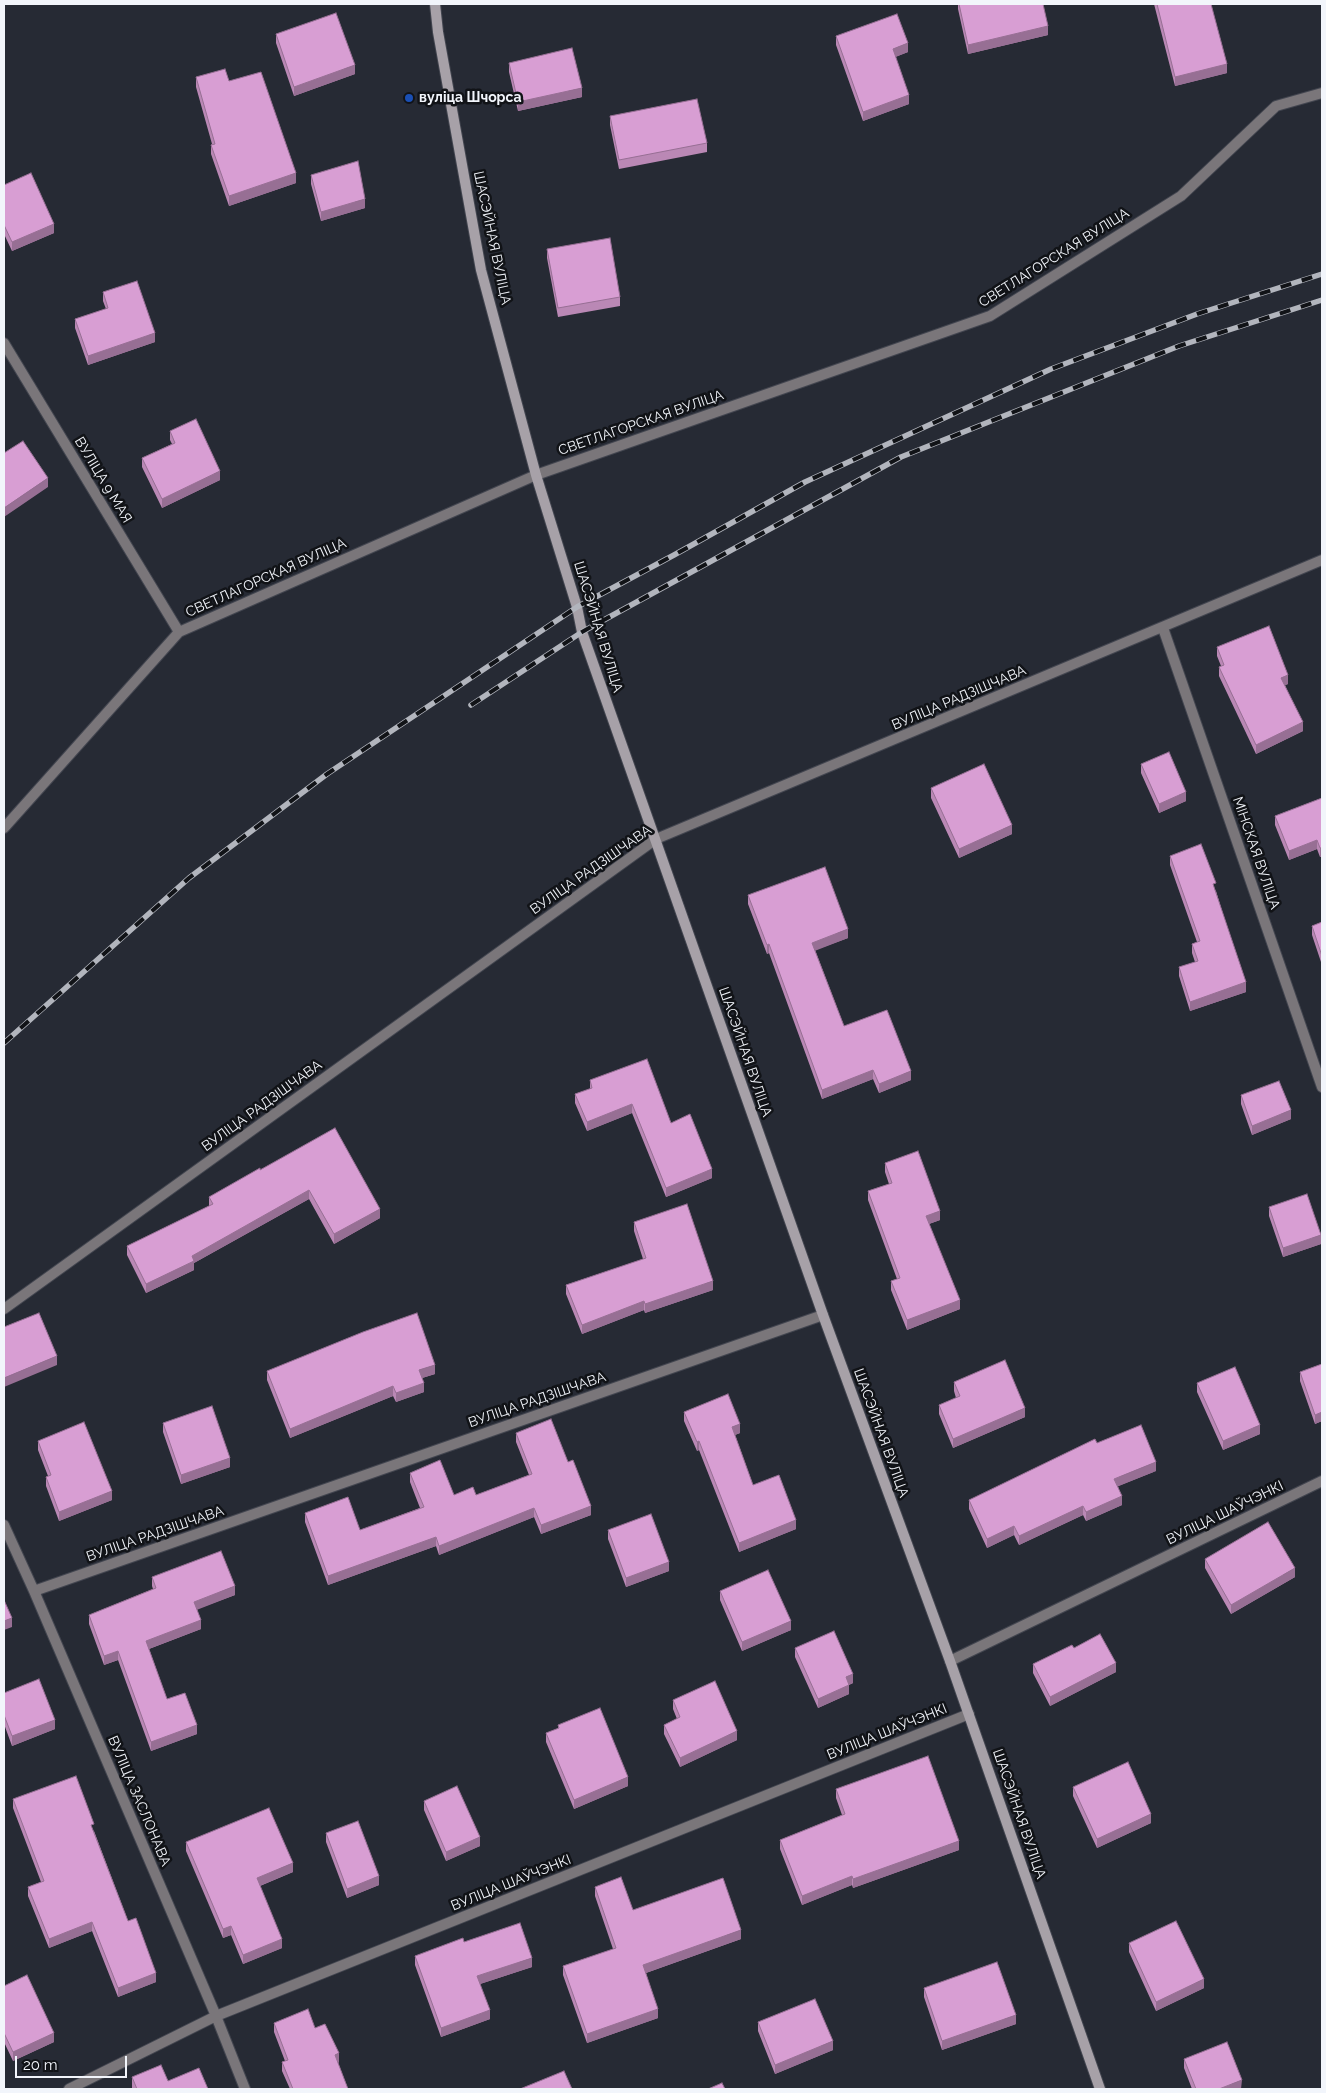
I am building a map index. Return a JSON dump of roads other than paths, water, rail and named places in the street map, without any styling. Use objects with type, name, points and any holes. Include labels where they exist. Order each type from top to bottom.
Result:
[{"type":"main road","name":"ШАСЭЙНАЯ ВУЛІЦА","points":[[436,4],[438,32],[481,270],[536,474],[577,607],[582,632],[823,1315],[969,1714],[1100,2089]]},
{"type":"street","name":"СВЕТЛАГОРСКАЯ ВУЛІЦА","points":[[4,828],[179,632],[536,474],[990,316],[1182,196],[1276,106],[1322,93]]},
{"type":"street","name":"ВУЛІЦА 9 МАЯ","points":[[4,343],[179,632]]},
{"type":"street","name":"ВУЛІЦА РАДЗІШЧАВА","points":[[4,1309],[656,839],[1322,560]]},
{"type":"street","name":"МІНСКАЯ ВУЛІЦА","points":[[1163,628],[1322,1087]]},
{"type":"street","name":"ВУЛІЦА РАДЗІШЧАВА","points":[[34,1591],[823,1315]]},
{"type":"street","name":"ВУЛІЦА ШАЎЧЭНКІ","points":[[950,1661],[1322,1481]]},
{"type":"street","name":"ВУЛІЦА ЗАСЛОНАВА","points":[[4,1525],[216,2016],[245,2089]]},
{"type":"street","name":"ВУЛІЦА ШАЎЧЭНКІ","points":[[69,2089],[216,2016],[969,1714]]},
{"type":"railway","points":[[4,1043],[189,878],[327,774],[577,607],[805,482],[1051,369],[1197,314],[1322,274]]},
{"type":"railway","points":[[471,705],[582,632],[901,457],[1179,346],[1322,300]]},
{"type":"place","name":"вуліца Шчорса","points":[[409,98]]}]
